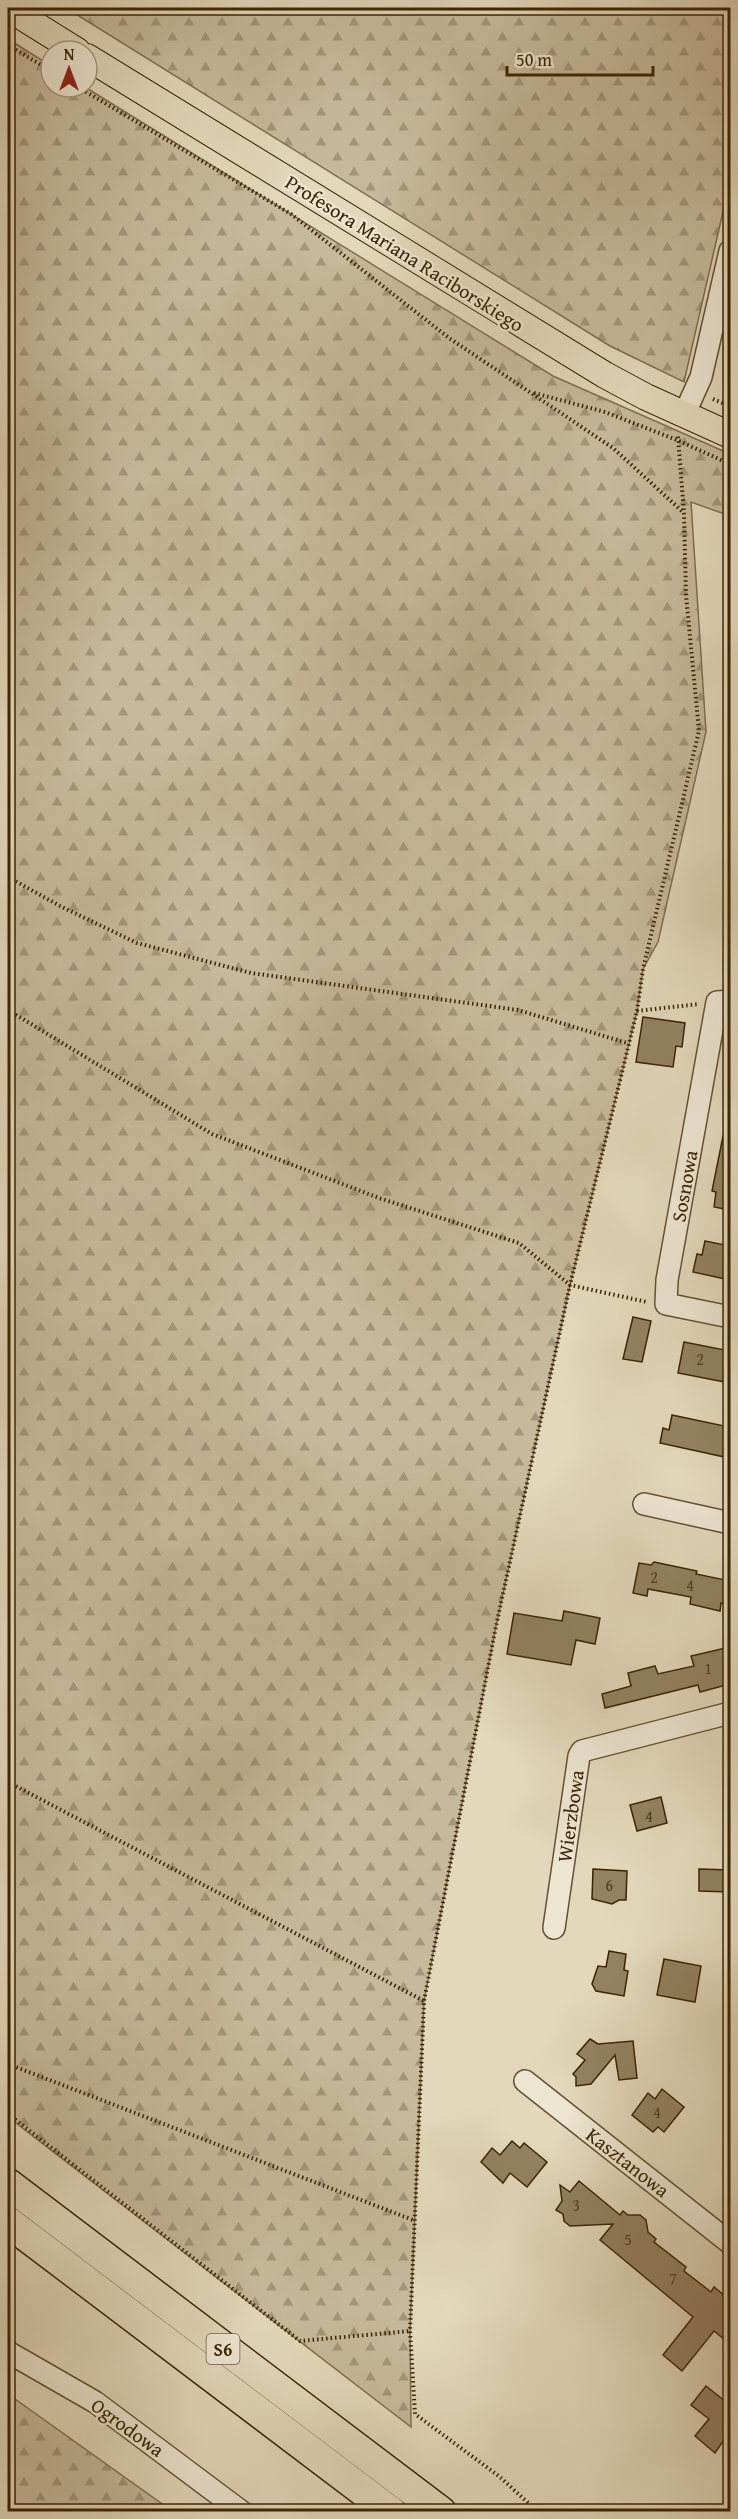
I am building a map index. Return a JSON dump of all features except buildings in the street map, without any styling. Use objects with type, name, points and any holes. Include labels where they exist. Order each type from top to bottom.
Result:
[{"type":"highway","name":"S6","points":[[8,2184],[441,2511]]},
{"type":"highway","name":"S6","points":[[8,2222],[391,2511]]},
{"type":"main road","points":[[8,8],[58,39]]},
{"type":"main road","name":"Profesora Mariana Raciborskiego","points":[[99,64],[494,309],[605,375],[684,415],[730,435]]},
{"type":"street","points":[[684,415],[701,377],[730,251]]},
{"type":"street","name":"Sosnowa","points":[[724,1001],[667,1280],[666,1304],[730,1317]]},
{"type":"street","points":[[644,1504],[730,1523]]},
{"type":"street","name":"Wierzbowa","points":[[554,1928],[579,1756],[582,1751],[730,1713]]},
{"type":"street","name":"Kasztanowa","points":[[525,2082],[730,2243]]},
{"type":"street","name":"Ogrodowa","points":[[8,2352],[95,2402],[242,2511]]},
{"type":"path","points":[[8,45],[39,64]]},
{"type":"path","points":[[98,99],[291,214],[449,338],[613,448],[684,513]]},
{"type":"path","points":[[530,392],[605,412],[677,440],[730,464]]},
{"type":"path","points":[[538,2511],[500,2477],[415,2414],[410,2331],[424,2001],[496,1626],[570,1285],[636,1011],[643,969],[699,731],[686,595],[684,513],[677,440],[684,415]]},
{"type":"path","points":[[8,877],[60,906],[137,943],[251,973],[518,1011],[627,1043]]},
{"type":"path","points":[[636,1011],[724,1001]]},
{"type":"path","points":[[8,1010],[212,1134],[379,1198],[519,1243],[570,1285],[640,1300]]},
{"type":"path","points":[[8,1782],[424,2001]]},
{"type":"path","points":[[8,2064],[413,2220]]},
{"type":"path","points":[[8,2114],[300,2341],[410,2331]]},
{"type":"green space","points":[[66,8],[730,8],[730,181],[684,382],[610,346]]},
{"type":"green space","points":[[8,39],[39,58],[39,99],[99,99],[99,96],[553,376],[730,454],[730,516],[691,502],[706,732],[658,942],[643,969],[637,1011],[570,1285],[496,1626],[424,2001],[410,2331],[411,2427],[8,2117]]},
{"type":"green space","points":[[8,2394],[172,2511],[8,2511]]}]
